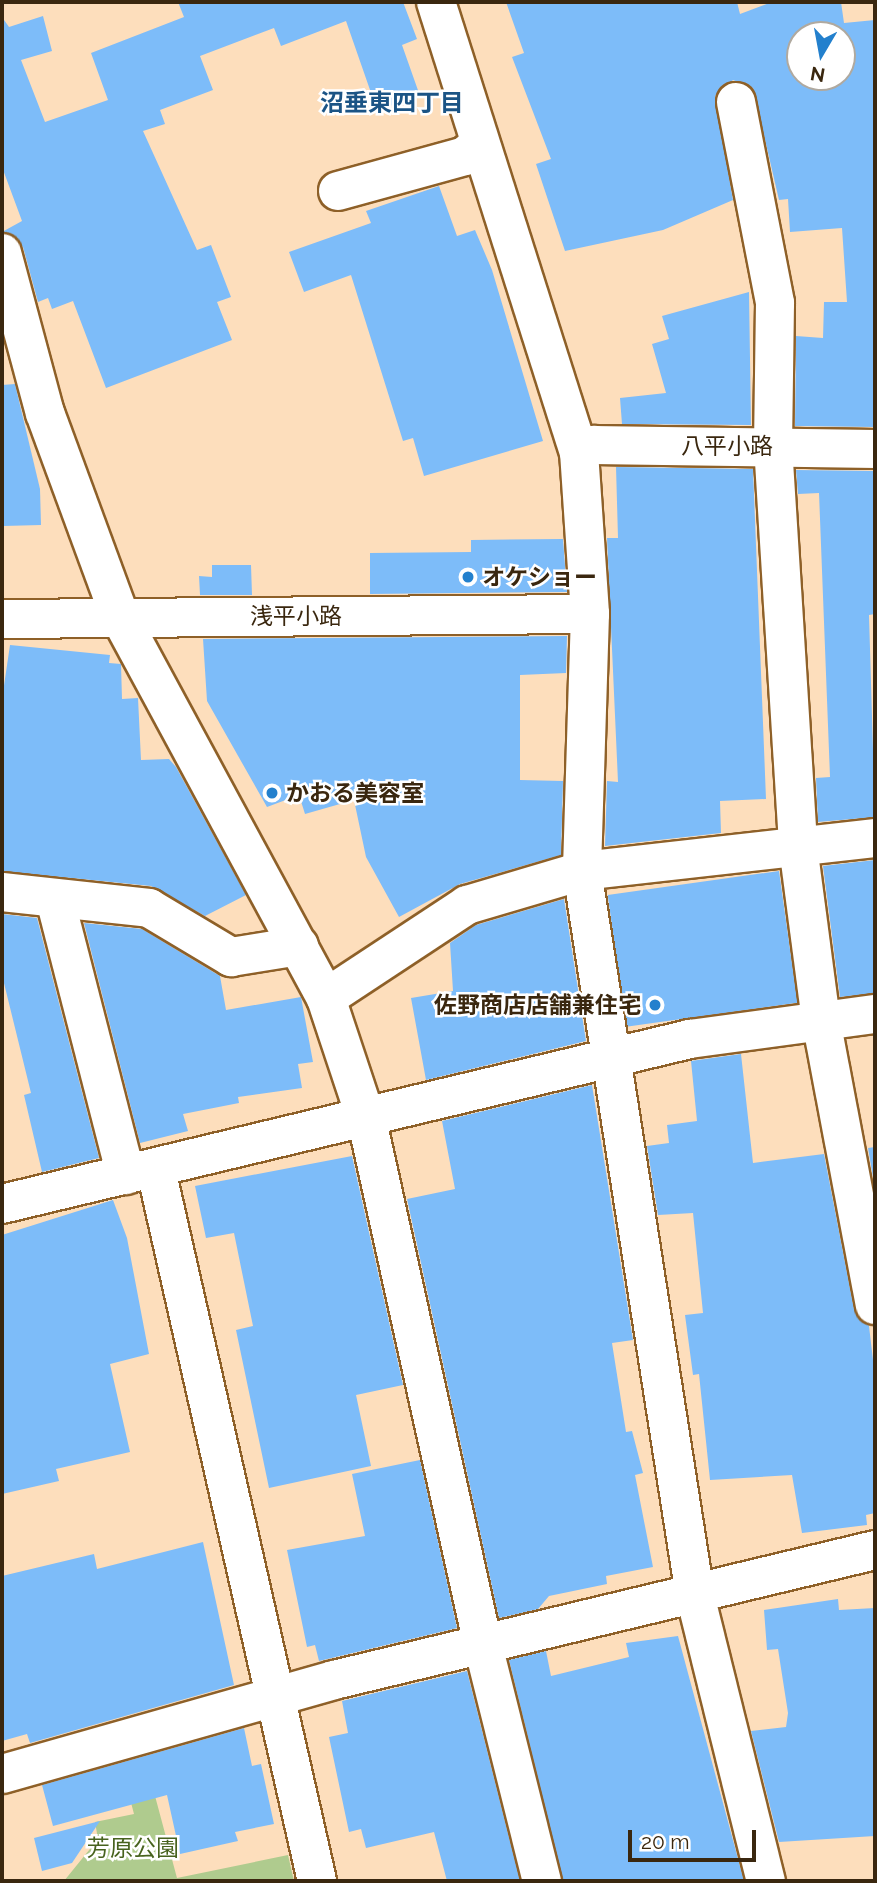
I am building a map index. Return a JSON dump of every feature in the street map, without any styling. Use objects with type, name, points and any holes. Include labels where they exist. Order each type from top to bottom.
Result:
[{"type":"street","points":[[436,2],[478,145],[579,452],[590,614],[582,871],[695,1595],[766,1881]]},
{"type":"street","points":[[736,102],[775,303],[773,446],[798,846],[821,1020],[875,1305]]},
{"type":"street","points":[[338,191],[465,156],[478,145]]},
{"type":"street","points":[[2,253],[45,414],[120,617],[326,998],[367,1121],[483,1645],[542,1881]]},
{"type":"street","name":"八平小路","points":[[579,452],[594,445],[875,449]]},
{"type":"street","name":"浅平小路","points":[[2,619],[590,614]]},
{"type":"street","points":[[326,998],[467,905],[582,871],[875,838]]},
{"type":"street","points":[[2,892],[56,903],[149,908],[231,957],[299,946]]},
{"type":"street","points":[[56,903],[141,1173],[279,1695],[317,1881]]},
{"type":"street","points":[[2,1205],[367,1121],[611,1058],[821,1020],[875,1014]]},
{"type":"street","points":[[2,1774],[279,1695],[875,1550]]},
{"type":"green space","name":"芳原公園","points":[[147,1766],[177,1878],[288,1855],[294,1881],[64,1881],[98,1839],[95,1822],[134,1814],[123,1772]]},
{"type":"building","points":[[178,2],[403,2],[417,39],[402,45],[420,96],[377,110],[346,21],[281,46],[274,28],[200,56],[213,90],[160,110],[165,124],[143,131],[197,250],[211,245],[231,297],[217,302],[232,340],[106,388],[73,301],[52,309],[48,298],[38,302],[23,247],[2,232],[22,221],[2,167],[2,17],[9,27],[43,16],[52,51],[21,60],[45,122],[108,100],[91,53],[184,17]]},
{"type":"building","points":[[506,2],[737,2],[740,14],[772,2],[841,2],[844,21],[786,21],[786,91],[856,91],[856,22],[875,20],[875,427],[795,426],[796,336],[823,338],[824,302],[847,302],[842,228],[790,232],[788,199],[779,200],[753,88],[733,80],[715,96],[733,200],[663,230],[565,251],[536,164],[551,159],[512,57],[524,53]]},
{"type":"building","points":[[439,186],[457,236],[475,230],[492,270],[543,441],[424,476],[413,438],[403,441],[351,275],[304,292],[289,252],[371,223],[366,211]]},
{"type":"building","points":[[749,292],[751,425],[622,424],[620,398],[666,393],[652,344],[669,339],[662,316]]},
{"type":"building","points":[[15,384],[40,489],[41,525],[3,526],[2,385]]},
{"type":"building","points":[[616,467],[753,469],[766,799],[720,801],[721,833],[605,846],[607,781],[618,782],[607,538],[618,538]]},
{"type":"building","points":[[796,470],[875,471],[875,614],[869,615],[875,817],[818,822],[816,778],[830,777],[819,493],[798,494]]},
{"type":"building","name":"オケショー","points":[[563,539],[567,592],[370,594],[370,553],[471,552],[471,540]]},
{"type":"building","points":[[212,565],[251,565],[252,595],[200,595],[199,576],[212,577]]},
{"type":"building","points":[[567,636],[566,673],[520,675],[520,780],[563,781],[561,855],[460,884],[399,917],[366,857],[354,800],[305,814],[299,795],[267,807],[207,701],[203,639]]},
{"type":"building","points":[[10,645],[110,655],[109,663],[121,664],[122,699],[138,698],[141,760],[169,759],[176,767],[246,895],[205,916],[151,886],[2,871],[2,699]]},
{"type":"building","points":[[875,860],[875,993],[840,997],[823,866]]},
{"type":"building","points":[[779,871],[798,1003],[626,1027],[608,895]]},
{"type":"building","points":[[564,899],[586,1041],[426,1080],[411,998],[453,991],[450,943],[476,925]]},
{"type":"building","points":[[2,914],[37,918],[99,1158],[42,1172],[24,1095],[31,1093],[2,975]]},
{"type":"building","points":[[84,923],[142,929],[220,976],[226,1010],[301,997],[313,1062],[298,1064],[302,1088],[238,1097],[239,1103],[183,1114],[188,1131],[140,1143]]},
{"type":"building","points":[[741,1054],[753,1163],[824,1154],[854,1309],[869,1326],[875,1377],[875,1513],[866,1515],[867,1525],[802,1533],[792,1475],[710,1480],[699,1374],[693,1375],[685,1315],[703,1313],[693,1213],[658,1215],[647,1146],[669,1143],[667,1125],[697,1121],[691,1061]]},
{"type":"building","points":[[592,1085],[633,1340],[612,1343],[626,1432],[632,1431],[643,1473],[635,1475],[653,1567],[606,1576],[607,1584],[549,1596],[538,1609],[499,1618],[407,1199],[455,1189],[442,1121]]},
{"type":"building","points":[[875,1147],[875,1189],[868,1148]]},
{"type":"building","points":[[352,1156],[403,1385],[356,1395],[371,1466],[269,1488],[236,1330],[253,1326],[234,1233],[206,1238],[195,1186]]},
{"type":"building","points":[[113,1200],[127,1238],[149,1354],[110,1364],[130,1452],[56,1469],[59,1481],[2,1494],[2,1235]]},
{"type":"building","points":[[420,1460],[457,1628],[319,1661],[315,1645],[307,1647],[287,1550],[365,1536],[352,1474]]},
{"type":"building","points":[[203,1542],[234,1685],[30,1743],[27,1734],[2,1741],[2,1576],[94,1554],[97,1569]]},
{"type":"building","points":[[838,1599],[839,1610],[875,1608],[875,1836],[779,1842],[751,1731],[786,1727],[788,1713],[778,1649],[767,1650],[764,1610]]},
{"type":"building","points":[[678,1636],[744,1881],[563,1881],[509,1660],[546,1651],[551,1676],[629,1657],[626,1643]]},
{"type":"building","points":[[467,1671],[520,1881],[447,1881],[434,1832],[366,1848],[361,1829],[349,1832],[329,1737],[348,1733],[342,1701]]},
{"type":"building","points":[[244,1728],[252,1766],[261,1764],[274,1824],[235,1832],[238,1841],[180,1854],[167,1795],[53,1826],[42,1785]]},
{"type":"building","points":[[100,1821],[72,1863],[42,1871],[34,1838]]},
{"type":"place","name":"オケショー","points":[[468,577]]},
{"type":"place","name":"かおる美容室","points":[[272,793]]},
{"type":"place","name":"佐野商店店舗兼住宅","points":[[655,1005]]},
{"type":"district","name":"沼垂東四丁目","points":[[392,103]]}]
